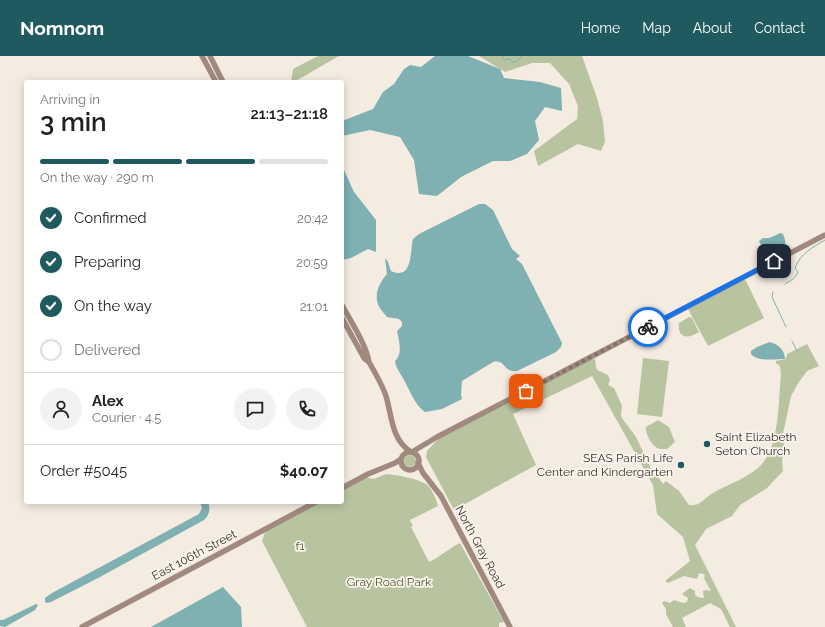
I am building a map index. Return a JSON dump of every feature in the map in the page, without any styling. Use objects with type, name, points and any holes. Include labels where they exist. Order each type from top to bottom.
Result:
[{"type":"street","points":[[202,56],[215,80]]},
{"type":"street","points":[[210,56],[222,80]]},
{"type":"street","points":[[344,487],[381,469],[401,458],[404,454],[412,452],[435,438],[825,235]]},
{"type":"street","points":[[344,309],[385,393],[392,427],[402,452],[401,463],[404,468]]},
{"type":"street","points":[[344,322],[364,358],[369,362]]},
{"type":"street","points":[[398,440],[417,456],[418,461]]},
{"type":"street","points":[[381,469],[398,466],[411,470],[415,467],[422,452],[429,443]]},
{"type":"street","name":"North Gray Road","points":[[418,461],[419,468],[441,496],[510,627]]},
{"type":"street","name":"North Gray Road","points":[[411,470],[428,479]]},
{"type":"street","name":"East 106th Street","points":[[82,627],[312,504]]},
{"type":"green space","points":[[318,56],[339,56],[297,80],[291,80],[293,69]]},
{"type":"green space","points":[[479,56],[582,56],[597,98],[603,121],[605,142],[601,151],[578,144],[538,166],[534,151],[577,119],[578,106],[569,84],[550,63],[532,63],[505,72]]},
{"type":"green space","points":[[743,279],[746,281],[764,318],[708,346],[688,309]]},
{"type":"green space","points":[[689,317],[692,318],[699,332],[691,336],[684,336],[680,332],[679,323]]},
{"type":"green space","points":[[807,344],[819,366],[807,371],[791,396],[783,434],[783,471],[767,488],[740,505],[732,516],[706,529],[695,545],[736,627],[730,627],[721,609],[710,603],[682,618],[686,627],[673,627],[662,603],[664,601],[670,603],[674,600],[683,603],[687,602],[688,598],[683,595],[683,593],[690,588],[695,591],[695,595],[704,598],[703,591],[711,591],[704,578],[704,574],[699,573],[697,579],[684,576],[668,583],[665,581],[690,561],[683,537],[657,514],[653,485],[592,376],[513,414],[536,465],[454,510],[426,457],[427,451],[442,435],[590,360],[595,359],[597,370],[608,375],[610,380],[608,385],[614,388],[622,406],[622,418],[636,437],[655,477],[658,477],[663,484],[666,481],[679,491],[689,505],[696,505],[720,489],[740,480],[758,468],[765,460],[774,438],[777,425],[781,375],[780,366],[776,363],[776,361],[786,359],[787,354]]},
{"type":"green space","points":[[643,358],[669,361],[662,417],[637,414]]},
{"type":"green space","points":[[658,420],[669,427],[675,442],[667,449],[660,449],[654,446],[646,430],[646,427]]},
{"type":"green space","points":[[412,455],[415,456],[415,466],[408,467],[405,466],[404,459],[405,456]]},
{"type":"green space","points":[[386,474],[401,476],[417,480],[426,484],[430,488],[438,506],[410,520],[413,526],[411,527],[429,562],[460,543],[504,622],[499,623],[499,627],[307,627],[262,541],[266,529],[314,504],[344,504],[344,488],[364,477],[374,479]]},
{"type":"water","points":[[435,56],[468,56],[500,69],[504,78],[540,82],[561,88],[562,111],[545,107],[535,121],[539,140],[527,154],[510,161],[493,161],[461,177],[437,196],[419,194],[414,160],[400,137],[370,130],[344,136],[344,120],[373,109],[383,92],[394,84],[404,69],[410,65],[421,67]]},
{"type":"water","points":[[344,170],[354,192],[376,220],[376,252],[368,249],[351,258],[344,260]]},
{"type":"water","points":[[479,204],[485,204],[493,210],[512,249],[520,256],[516,259],[522,264],[562,343],[561,347],[556,352],[517,371],[509,370],[500,362],[493,362],[462,381],[462,399],[442,409],[425,412],[418,406],[395,361],[400,351],[397,331],[402,326],[402,322],[399,319],[387,317],[380,309],[378,304],[378,288],[387,274],[385,258],[391,271],[398,273],[403,272],[407,268],[411,257],[413,239],[419,234]]},
{"type":"water","points":[[780,233],[783,234],[785,240],[784,246],[767,255],[759,241],[763,238],[770,238]]},
{"type":"water","points":[[770,342],[780,348],[784,353],[785,359],[762,359],[754,357],[751,354],[751,351],[757,347]]},
{"type":"water","points":[[201,504],[209,504],[209,512],[204,520],[100,577],[51,602],[45,602],[45,598],[52,593],[199,514],[202,508]]},
{"type":"water","points":[[223,587],[241,607],[242,627],[151,627]]},
{"type":"water","points":[[36,604],[38,605],[35,610],[5,627],[0,626],[0,620],[3,620]]},
{"type":"waterway","points":[[502,56],[504,60],[510,59],[512,62],[517,61],[522,56]]},
{"type":"waterway","points":[[785,284],[796,276],[798,272],[795,268],[800,259],[812,248],[825,240]]},
{"type":"waterway","points":[[773,292],[772,297],[786,327]]},
{"type":"waterway","points":[[792,341],[797,351]]},
{"type":"way so far","points":[[526,391],[648,327]]},
{"type":"place","name":"Saint Elizabeth Seton Church","points":[[707,444]]},
{"type":"place","name":"SEAS Parish Life Center and Kindergarten","points":[[681,465]]},
{"type":"route","points":[[648,327],[774,261]]},
{"type":"park label","name":"f1","points":[[300,546]]},
{"type":"park label","name":"Gray Road Park","points":[[389,582]]}]
